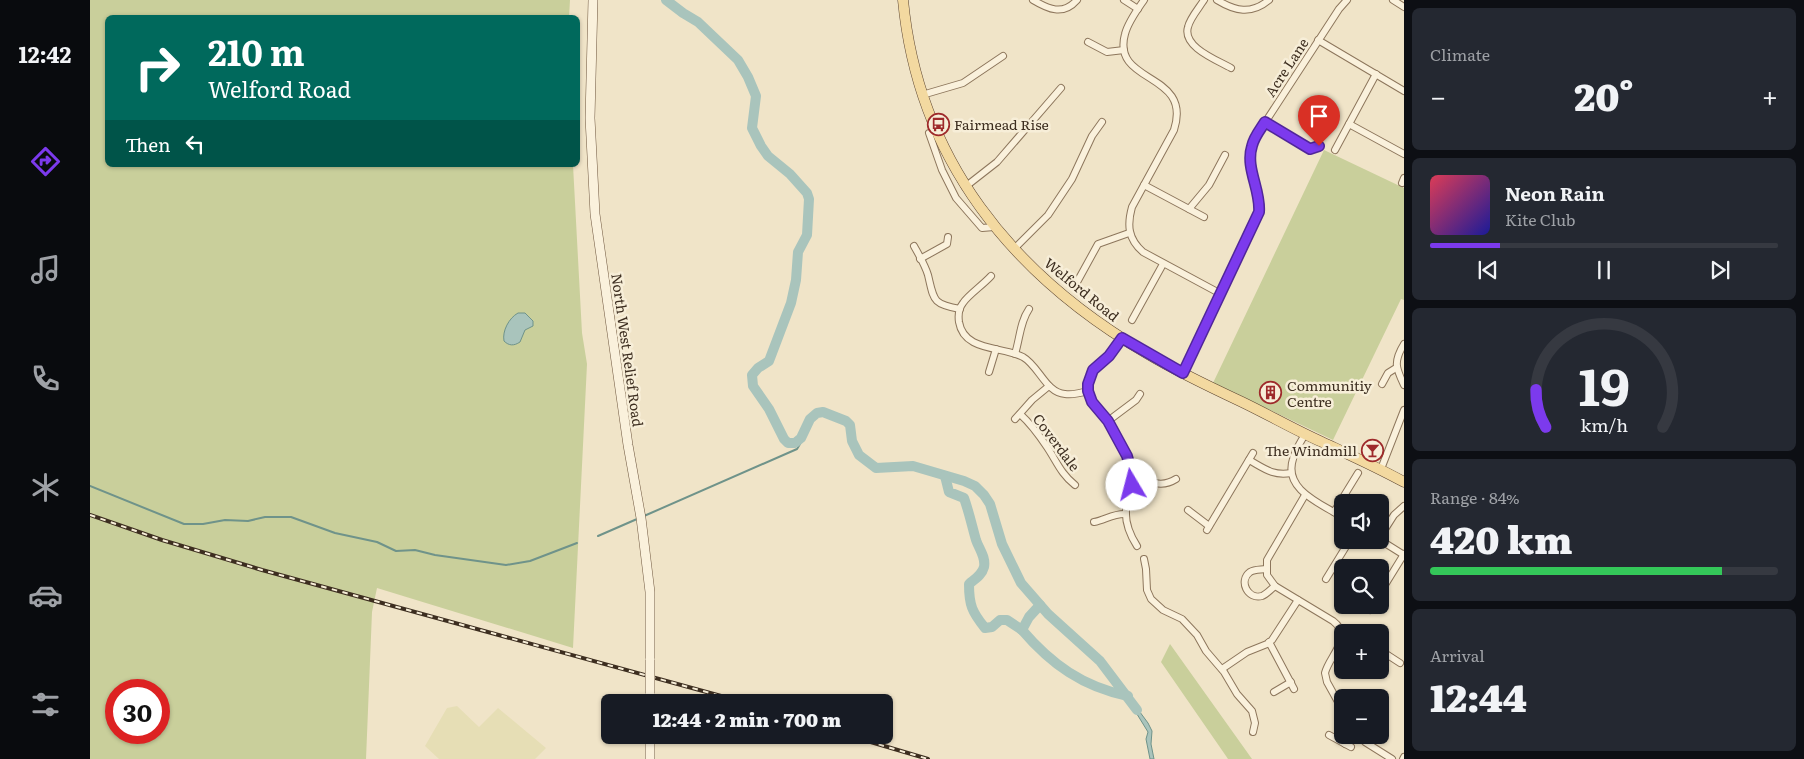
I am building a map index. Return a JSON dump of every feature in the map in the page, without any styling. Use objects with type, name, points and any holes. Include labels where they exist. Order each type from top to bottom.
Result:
[{"type":"main road","name":"Welford Road","points":[[903,0],[912,60],[932,123],[951,164],[965,187],[1014,249],[1069,299],[1122,338],[1183,373],[1404,482]]},
{"type":"street","name":"North West Relief Road","points":[[593,0],[590,118],[595,214],[649,583],[651,636],[650,694]]},
{"type":"street","points":[[1033,0],[1053,10],[1069,7],[1077,0]]},
{"type":"street","points":[[1124,0],[1138,9]]},
{"type":"street","points":[[1144,0],[1126,32],[1124,50],[1135,69],[1170,92],[1177,110],[1174,130],[1132,207],[1128,220],[1129,233],[1139,249],[1163,264],[1221,294]]},
{"type":"street","points":[[1204,0],[1188,26],[1188,39],[1193,46],[1230,68]]},
{"type":"street","points":[[1217,0],[1230,8],[1244,11],[1258,7],[1269,0]]},
{"type":"street","name":"Acre Lane","points":[[1183,373],[1259,212],[1259,199],[1250,163],[1250,154],[1255,138],[1318,40],[1347,0]]},
{"type":"street","points":[[1393,0],[1404,6]]},
{"type":"street","points":[[1318,40],[1404,91]]},
{"type":"street","points":[[1088,42],[1107,52],[1124,50]]},
{"type":"street","points":[[922,95],[963,83],[1003,56]]},
{"type":"street","points":[[1335,150],[1376,74]]},
{"type":"street","points":[[965,187],[997,162],[1060,88]]},
{"type":"street","points":[[1014,249],[1048,215],[1072,179],[1092,136],[1102,122]]},
{"type":"street","points":[[1265,122],[1310,149],[1319,146]]},
{"type":"street","points":[[1349,124],[1404,154]]},
{"type":"street","name":"Welford Road","points":[[929,133],[942,170],[956,198],[982,228],[994,226]]},
{"type":"street","points":[[1189,209],[1209,185],[1226,155]]},
{"type":"street","points":[[942,170],[951,164]]},
{"type":"street","points":[[1144,185],[1204,217]]},
{"type":"street","points":[[1076,284],[1098,244],[1129,233]]},
{"type":"street","points":[[920,259],[947,244],[948,237]]},
{"type":"street","points":[[914,246],[928,277],[932,295],[943,305],[960,309]]},
{"type":"street","points":[[1132,320],[1163,264]]},
{"type":"street","points":[[991,276],[978,290],[968,297],[960,309],[960,324],[968,338],[976,344],[1015,354],[1031,363],[1049,386],[1057,392],[1065,394],[1088,391]]},
{"type":"street","points":[[1015,354],[1022,322],[1029,309]]},
{"type":"street","points":[[1122,338],[1109,356],[1093,370],[1088,384],[1088,391],[1092,402],[1108,421],[1127,456],[1132,479],[1126,514],[1129,530],[1137,546]]},
{"type":"street","points":[[1404,344],[1397,358],[1396,368],[1404,385]]},
{"type":"street","points":[[989,372],[996,349]]},
{"type":"street","points":[[1382,384],[1388,373],[1396,368]]},
{"type":"street","name":"Coverdale","points":[[1049,386],[1036,396],[1017,417],[1033,428],[1063,475],[1076,485]]},
{"type":"street","points":[[1108,421],[1136,400],[1140,394]]},
{"type":"street","points":[[1381,469],[1404,410]]},
{"type":"street","points":[[1305,434],[1293,458],[1291,473],[1297,486],[1306,495],[1334,512]]},
{"type":"street","points":[[1188,510],[1208,528],[1253,452]]},
{"type":"street","points":[[1249,460],[1271,473],[1291,473]]},
{"type":"street","points":[[1345,494],[1358,473]]},
{"type":"street","points":[[1132,479],[1161,485],[1176,479]]},
{"type":"street","points":[[1306,495],[1269,555],[1266,569],[1269,579],[1275,586],[1336,624]]},
{"type":"street","points":[[1389,523],[1394,514],[1404,506]]},
{"type":"street","points":[[1094,522],[1116,514],[1126,514]]},
{"type":"street","points":[[1389,544],[1404,554],[1389,578]]},
{"type":"street","points":[[1326,580],[1345,549]]},
{"type":"street","points":[[1144,559],[1147,590],[1151,599],[1163,610],[1178,616],[1197,634],[1206,651],[1222,669],[1237,694],[1252,712],[1255,723],[1253,732]]},
{"type":"street","points":[[1266,569],[1253,571],[1249,574],[1245,582],[1246,589],[1252,595],[1260,596],[1275,586]]},
{"type":"street","points":[[1222,669],[1247,652],[1269,642],[1298,600]]},
{"type":"street","points":[[1269,642],[1292,686],[1274,692]]},
{"type":"street","points":[[1334,655],[1325,673],[1327,682],[1334,695]]},
{"type":"street","points":[[1389,656],[1400,663]]},
{"type":"street","points":[[1329,735],[1334,738]]},
{"type":"street","points":[[650,744],[650,759]]},
{"type":"street","points":[[1368,744],[1392,759]]},
{"type":"shaded area","points":[[457,706],[479,727],[498,708],[546,748],[535,759],[439,759],[425,746],[447,708]]},
{"type":"green space","points":[[90,0],[570,0],[569,15],[105,15],[105,167],[573,167],[582,333],[587,364],[573,648],[377,588],[372,612],[366,759],[90,759]]},
{"type":"green space","points":[[1324,150],[1404,188],[1404,300],[1401,299],[1333,440],[1213,383]]},
{"type":"green space","points":[[1170,644],[1252,759],[1228,759],[1161,662]]},
{"type":"water","points":[[518,313],[525,313],[533,321],[533,326],[525,330],[520,342],[510,345],[504,341],[505,329],[509,321]]},
{"type":"water","points":[[1125,698],[1131,700],[1152,731],[1151,744],[1154,759],[1150,759],[1146,739],[1148,732]]},
{"type":"waterway","points":[[666,0],[698,22],[738,60],[756,96],[752,128],[761,146],[768,156],[790,174],[807,193],[809,199],[807,235],[798,252],[796,280],[791,303],[769,361],[758,368],[752,375],[753,386],[769,409],[784,439],[788,443],[795,443],[801,438],[810,419],[817,413],[823,412],[846,421],[850,425],[852,441],[859,455],[876,468],[913,466],[975,486],[990,504],[1002,544],[1021,583],[1048,614],[1100,661],[1137,710]]},
{"type":"waterway","points":[[644,516],[797,449],[801,438]]},
{"type":"waterway","points":[[945,476],[949,492],[964,498],[984,560],[982,572],[969,584],[974,613],[985,628],[992,627],[1000,620],[1007,620],[1022,630]]},
{"type":"waterway","points":[[90,486],[184,524],[203,524],[225,520],[248,521],[265,517],[291,517],[335,533],[377,542],[396,551],[415,550],[435,555],[506,565],[530,561],[577,543]]},
{"type":"waterway","points":[[598,536],[637,519]]},
{"type":"waterway","points":[[1040,605],[1029,617],[1022,630],[1033,642],[1056,663],[1082,680],[1097,687],[1128,696]]},
{"type":"railway","points":[[90,515],[162,540],[262,570],[714,694]]},
{"type":"railway","points":[[877,744],[928,759]]},
{"type":"place","name":"Fairmead Rise","points":[[938,124]]},
{"type":"place","name":"Communitiy Centre","points":[[1271,393]]},
{"type":"place","name":"The Windmill","points":[[1373,450]]},
{"type":"route","points":[[1132,485],[1132,474],[1127,456],[1111,425],[1090,398],[1088,384],[1093,370],[1109,356],[1122,338],[1183,373],[1259,212],[1259,199],[1250,163],[1251,147],[1255,138],[1265,122],[1310,149],[1319,146]]}]
